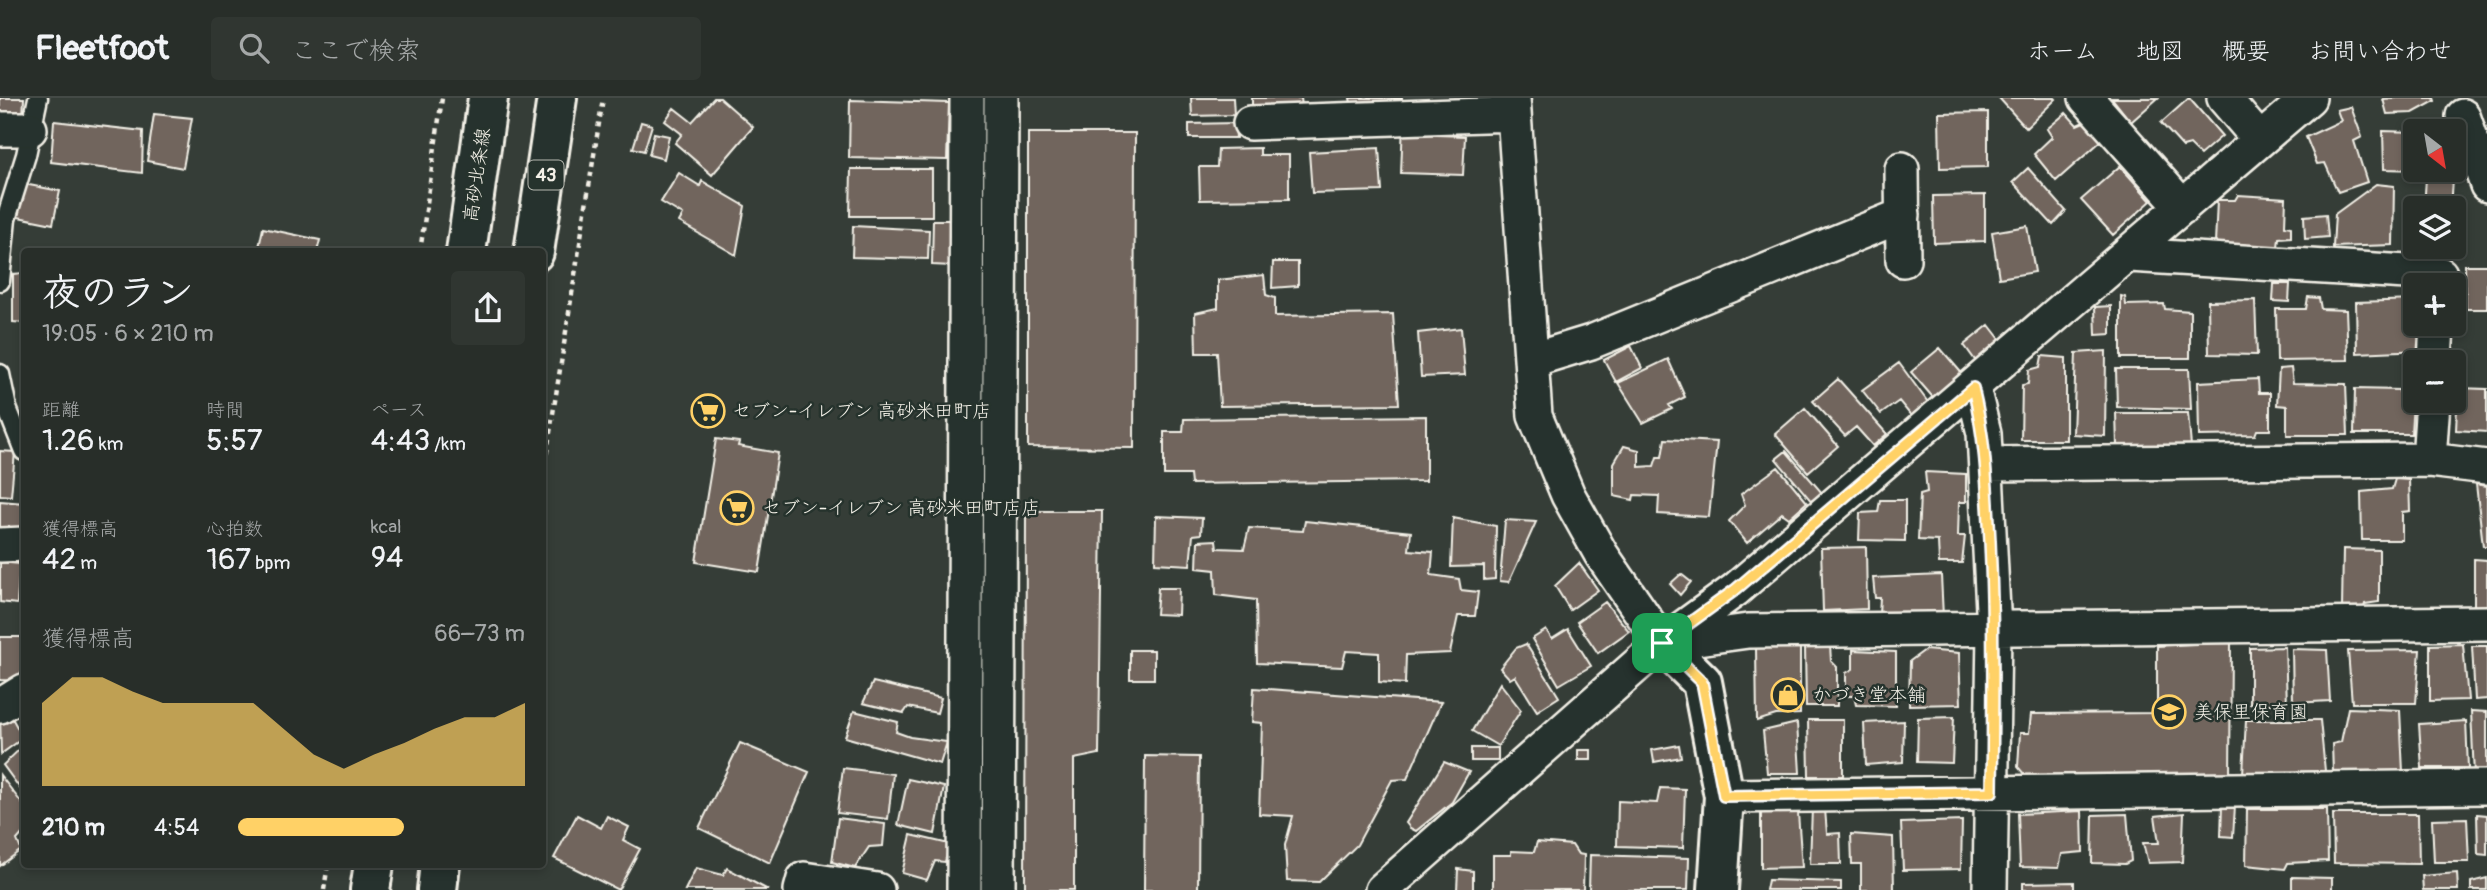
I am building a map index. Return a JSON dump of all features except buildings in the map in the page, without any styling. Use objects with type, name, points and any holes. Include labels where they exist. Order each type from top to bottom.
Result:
[{"type":"main road","name":"高砂北条線","points":[[467,248],[488,98]]},
{"type":"main road","name":"43","points":[[535,248],[557,98]]},
{"type":"main road","points":[[1662,643],[1702,682],[1724,796],[1718,890]]},
{"type":"main road","points":[[370,890],[373,868]]},
{"type":"main road","points":[[437,890],[440,868]]},
{"type":"street","points":[[964,890],[967,98]]},
{"type":"street","points":[[998,890],[1001,98]]},
{"type":"street","points":[[2086,98],[2183,207]]},
{"type":"street","points":[[2224,98],[2259,139]]},
{"type":"street","points":[[1382,890],[1662,643],[1735,590],[2309,98]]},
{"type":"street","points":[[1250,123],[1321,109],[1514,106],[1535,416],[1568,495],[1601,554],[1662,643]]},
{"type":"street","points":[[2469,108],[2487,185]]},
{"type":"street","points":[[1902,169],[1903,260]]},
{"type":"street","points":[[1532,360],[1591,342],[1903,215]]},
{"type":"street","points":[[2129,255],[2424,273]]},
{"type":"street","points":[[1973,388],[1984,433],[1994,630],[1990,890]]},
{"type":"street","points":[[966,390],[999,390]]},
{"type":"street","points":[[2429,460],[2431,413]]},
{"type":"street","points":[[1986,464],[2429,460],[2487,467]]},
{"type":"street","points":[[0,545],[21,544]]},
{"type":"street","points":[[1662,643],[1748,631],[2487,624]]},
{"type":"street","points":[[0,706],[21,693]]},
{"type":"street","points":[[965,755],[998,754]]},
{"type":"street","points":[[1724,796],[2487,787]]},
{"type":"street","points":[[801,890],[804,879],[877,890]]},
{"type":"lane","points":[[0,281],[6,219],[26,155],[23,119]]},
{"type":"lane","points":[[0,374],[7,408],[21,443]]},
{"type":"path","points":[[421,248],[442,98]]},
{"type":"path","points":[[546,457],[603,98]]},
{"type":"path","points":[[324,890],[327,868]]},
{"type":"place","name":"セブン-イレブン 高砂米田町店","points":[[708,411]]},
{"type":"place","name":"セブン-イレブン 高砂米田町店店","points":[[737,508]]},
{"type":"place","name":"かづき堂本舗","points":[[1788,695]]},
{"type":"place","name":"美保里保育園","points":[[2169,712]]},
{"type":"route","points":[[1973,388],[1984,433],[1994,630],[1992,792],[1724,796],[1702,682],[1662,643],[1735,590],[1973,388]]}]
